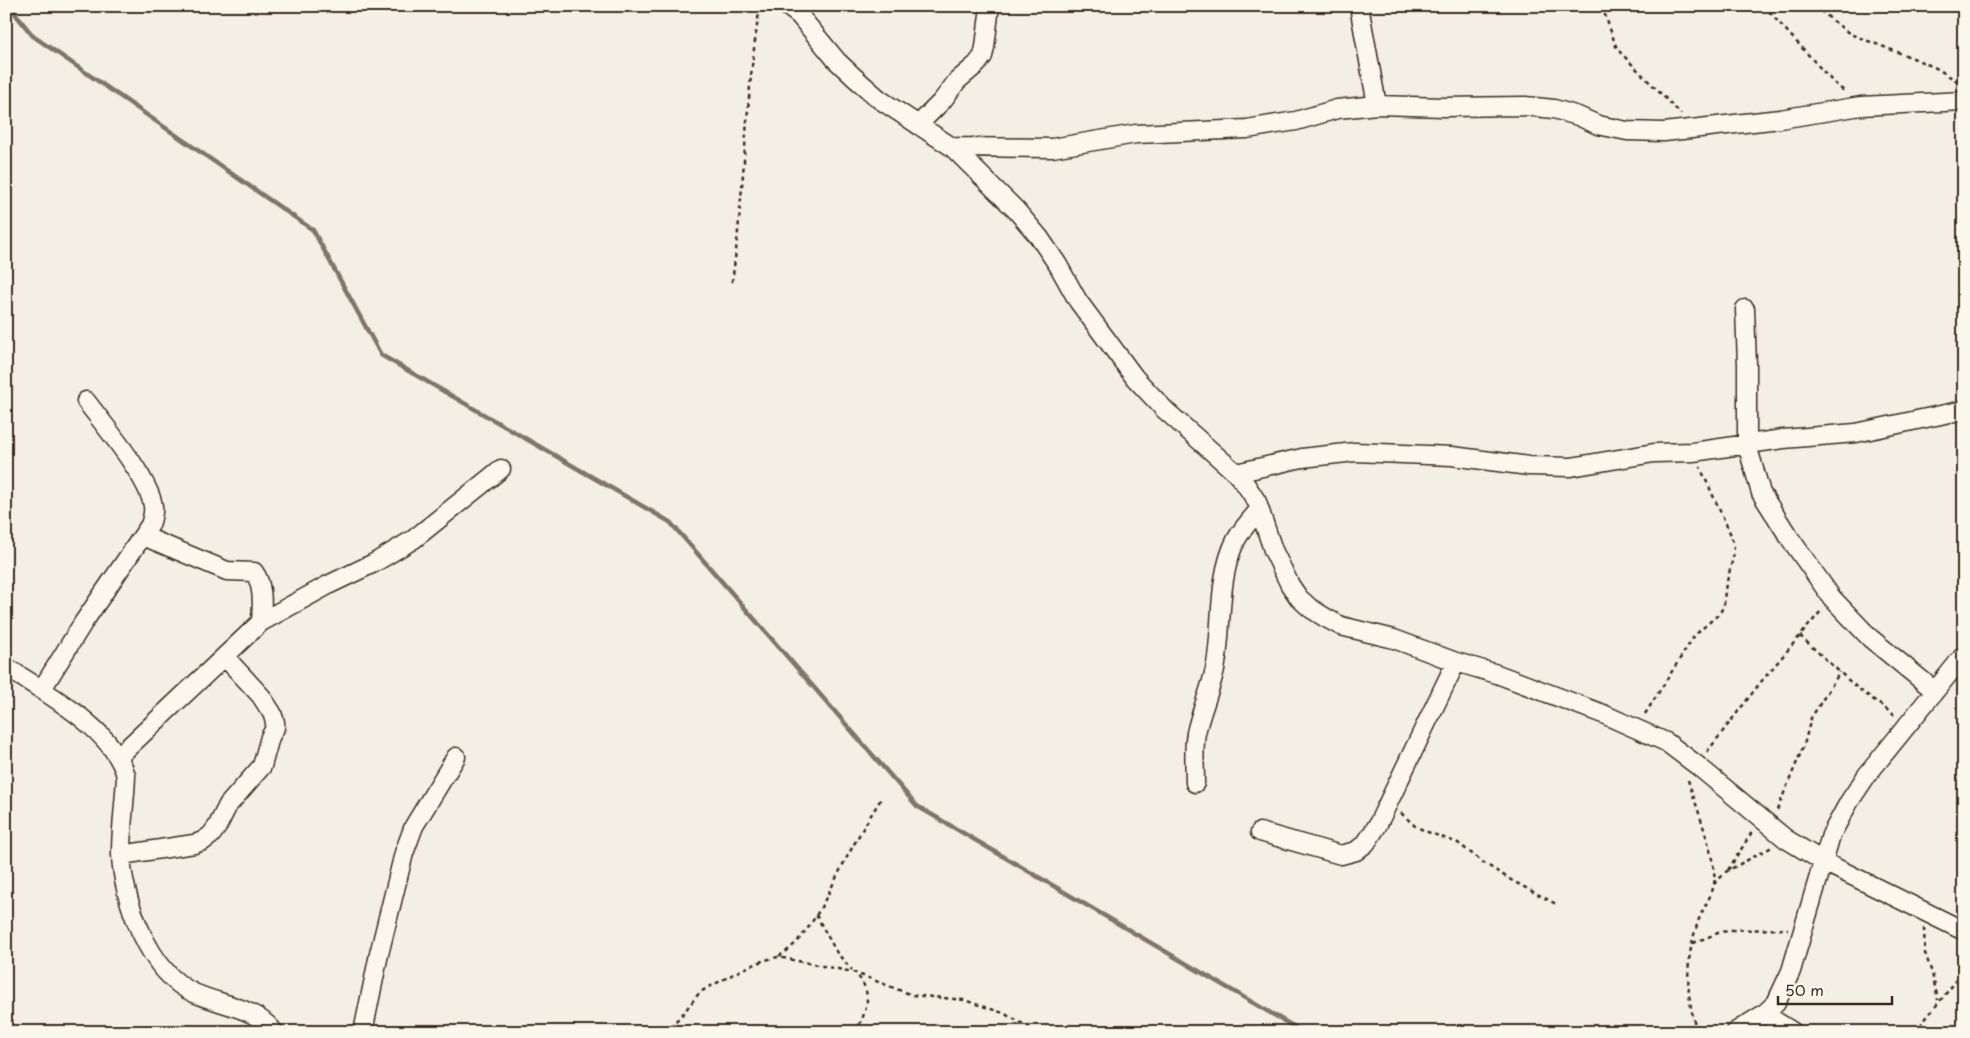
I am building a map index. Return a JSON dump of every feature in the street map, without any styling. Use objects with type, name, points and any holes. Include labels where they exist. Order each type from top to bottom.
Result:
[{"type":"street","points":[[787,6],[799,15],[837,61],[878,99],[952,147],[1016,210],[1039,237],[1058,265],[1078,301],[1134,378],[1165,410],[1236,473],[1253,496],[1273,550],[1290,585],[1299,598],[1310,608],[1341,626],[1394,639],[1456,662],[1497,674],[1603,714],[1666,742],[1693,772],[1766,821],[1786,839],[1824,862],[1964,931]]},
{"type":"street","points":[[918,125],[942,101],[957,81],[977,64],[982,56],[986,47],[990,6]]},
{"type":"street","points":[[1359,6],[1377,104]]},
{"type":"street","points":[[952,147],[1052,148],[1136,134],[1248,129],[1296,121],[1337,109],[1377,104],[1444,107],[1525,106],[1554,109],[1578,116],[1598,125],[1627,131],[1664,132],[1696,130],[1862,106],[1964,101]]},
{"type":"street","points":[[1745,309],[1747,445],[1761,494],[1832,598],[1870,638],[1935,691]]},
{"type":"street","points":[[42,689],[94,606],[150,525],[154,508],[150,492],[86,401]]},
{"type":"street","points":[[1236,473],[1302,458],[1355,452],[1452,456],[1530,466],[1571,467],[1654,453],[1693,452],[1784,439],[1856,433],[1964,410]]},
{"type":"street","points":[[118,757],[261,622],[330,584],[374,563],[414,538],[501,469]]},
{"type":"street","points":[[1195,783],[1194,753],[1196,733],[1211,686],[1216,663],[1220,632],[1220,605],[1229,558],[1237,540],[1259,510]]},
{"type":"street","points":[[143,536],[227,571],[254,572],[260,582],[261,622]]},
{"type":"street","points":[[1735,1032],[1764,1014],[1776,1003],[1791,972],[1837,822],[1849,802],[1867,775],[1964,654]]},
{"type":"street","points":[[121,854],[194,844],[203,841],[217,827],[228,805],[262,766],[270,737],[275,728],[275,722],[261,696],[225,657]]},
{"type":"street","points":[[1260,832],[1341,855],[1356,851],[1366,843],[1389,801],[1456,662]]},
{"type":"street","points":[[6,668],[42,689],[96,731],[123,765],[126,776],[121,854],[127,893],[134,916],[151,951],[167,973],[184,988],[212,1001],[256,1015],[267,1022],[274,1032]]},
{"type":"street","points":[[363,1032],[379,954],[404,854],[414,826],[456,757]]},
{"type":"street","points":[[1764,1014],[1793,1032]]},
{"type":"path","points":[[732,282],[737,246],[752,56],[760,6]]},
{"type":"path","points":[[1602,6],[1612,36],[1621,53],[1696,130]]},
{"type":"path","points":[[1764,6],[1833,82],[1862,106]]},
{"type":"path","points":[[1814,6],[1850,34],[1936,68],[1964,85]]},
{"type":"path","points":[[1635,729],[1695,635],[1722,609],[1734,558],[1731,535],[1693,452]]},
{"type":"path","points":[[1714,884],[1714,867],[1693,772],[1760,683],[1832,598]]},
{"type":"path","points":[[1800,636],[1889,712],[1908,724]]},
{"type":"path","points":[[1698,1032],[1690,1010],[1687,974],[1692,943],[1704,907],[1714,884],[1727,871],[1766,821],[1804,745],[1811,718],[1840,672]]},
{"type":"path","points":[[664,1032],[681,1016],[700,992],[741,970],[778,957],[794,945],[828,895],[849,852],[881,798]]},
{"type":"path","points":[[1389,801],[1415,826],[1425,832],[1458,843],[1504,876],[1556,904]]},
{"type":"path","points":[[1727,871],[1786,839]]},
{"type":"path","points":[[1923,912],[1925,953],[1938,1000]]},
{"type":"path","points":[[815,914],[837,953],[863,984],[868,1005],[855,1032]]},
{"type":"path","points":[[1692,943],[1731,930],[1804,929]]},
{"type":"path","points":[[778,957],[853,972],[912,996],[964,1000],[1003,1013],[1038,1032]]},
{"type":"path","points":[[1915,1032],[1938,1000],[1964,971]]},
{"type":"waterway","points":[[9,6],[33,36],[313,230],[381,355],[670,522],[917,806],[1303,1032]]}]
